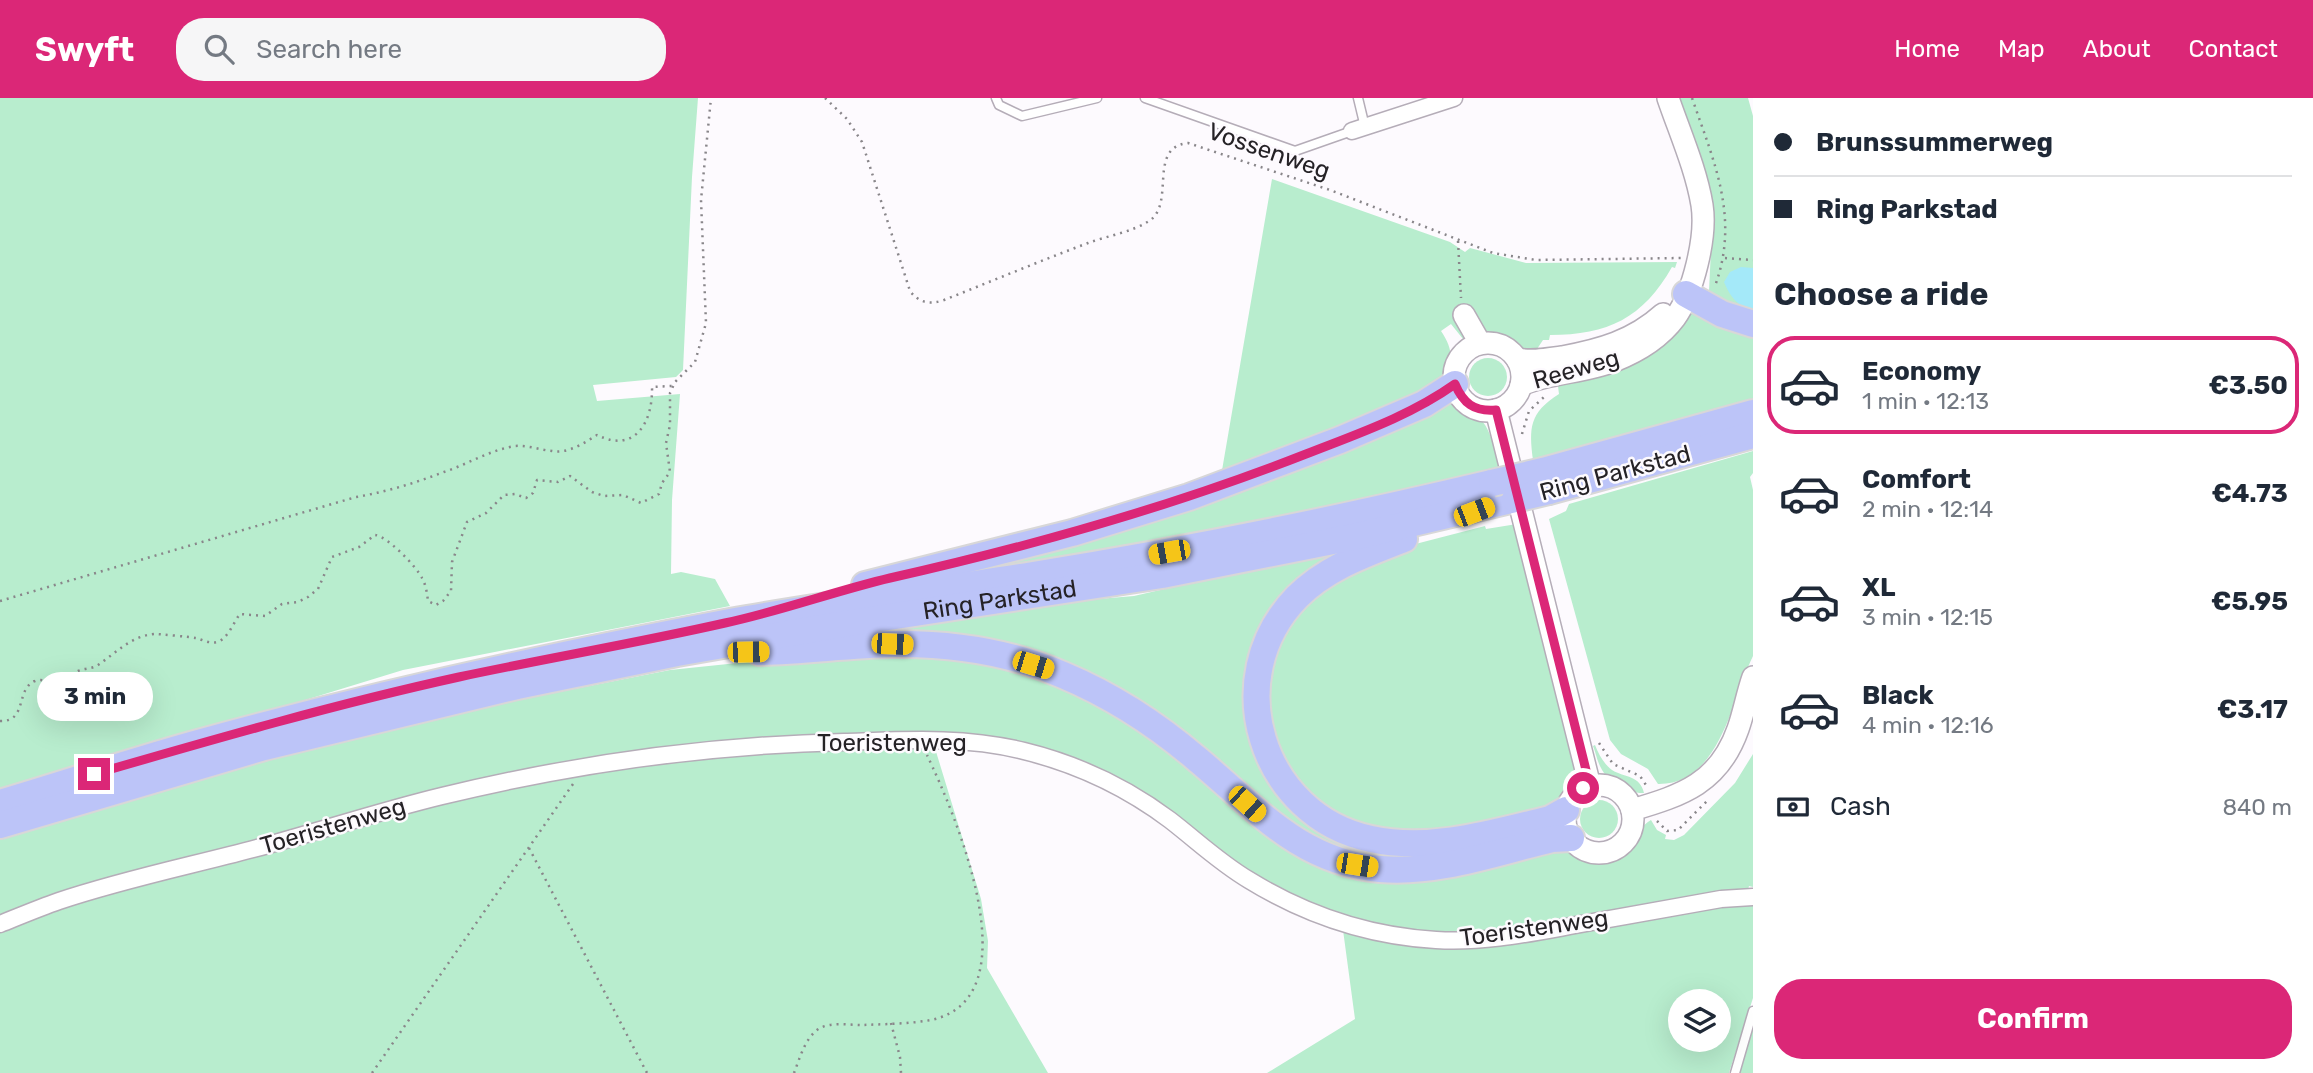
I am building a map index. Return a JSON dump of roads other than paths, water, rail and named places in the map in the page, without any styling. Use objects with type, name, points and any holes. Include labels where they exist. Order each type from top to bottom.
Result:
[{"type":"highway","points":[[1686,294],[1722,314],[1753,324]]},
{"type":"highway","points":[[728,623],[1134,515],[1340,440],[1424,404],[1455,384]]},
{"type":"highway","name":"Ring Parkstad","points":[[1546,481],[1753,413]]},
{"type":"highway","name":"Ring Parkstad","points":[[0,803],[189,746],[481,672],[728,623],[1034,575],[1495,493],[1753,435]]},
{"type":"highway","points":[[1495,493],[1353,559],[1315,580],[1296,598],[1271,633],[1260,662],[1256,696],[1260,729],[1278,773],[1303,803],[1334,825],[1370,839],[1432,844],[1550,820],[1566,810]]},
{"type":"highway","name":"Ring Parkstad","points":[[0,825],[264,747],[400,712],[677,653],[843,624],[1162,575],[1371,533],[1495,493]]},
{"type":"highway","points":[[677,653],[795,652],[892,644],[938,646],[992,653],[1051,670],[1102,692],[1144,718],[1199,760],[1263,818],[1296,841],[1335,859],[1357,865],[1380,869],[1422,868],[1552,839],[1572,838]]},
{"type":"street","points":[[1358,129],[1454,98]]},
{"type":"street","name":"Reeweg","points":[[1521,385],[1542,376],[1613,362],[1633,353],[1658,335],[1683,306],[1699,258],[1703,235],[1703,208],[1668,98]]},
{"type":"street","name":"Reeweg","points":[[1517,359],[1539,361],[1614,345],[1648,326],[1686,294]]},
{"type":"street","points":[[1464,315],[1480,343]]},
{"type":"street","points":[[1480,343],[1497,344],[1505,347],[1517,359],[1521,368],[1521,385],[1509,404],[1496,410],[1479,410],[1471,407],[1459,396],[1454,372],[1460,357],[1471,346],[1480,343]]},
{"type":"street","points":[[1496,410],[1590,786]]},
{"type":"street","points":[[1642,807],[1629,836],[1617,848],[1600,853],[1591,852],[1576,844],[1566,828],[1566,810],[1577,792],[1590,786],[1608,785],[1617,789],[1629,802],[1642,807],[1695,787],[1710,776],[1724,760],[1739,726],[1753,677]]},
{"type":"street","name":"Toeristenweg","points":[[0,924],[58,901],[109,886],[270,845],[410,804],[500,783],[667,754],[726,747],[951,739],[990,744],[1060,761],[1080,769],[1151,806],[1231,869],[1288,902],[1342,923],[1388,934],[1439,940],[1486,939],[1721,899],[1753,897]]},
{"type":"lane","points":[[996,98],[999,105],[1022,116],[1097,98]]},
{"type":"lane","points":[[1145,98],[1295,151],[1358,129],[1358,98]]},
{"type":"lane","points":[[1735,1073],[1753,1011]]},
{"type":"water","points":[[1741,267],[1753,268],[1753,312],[1735,300],[1724,282],[1730,272]]}]
